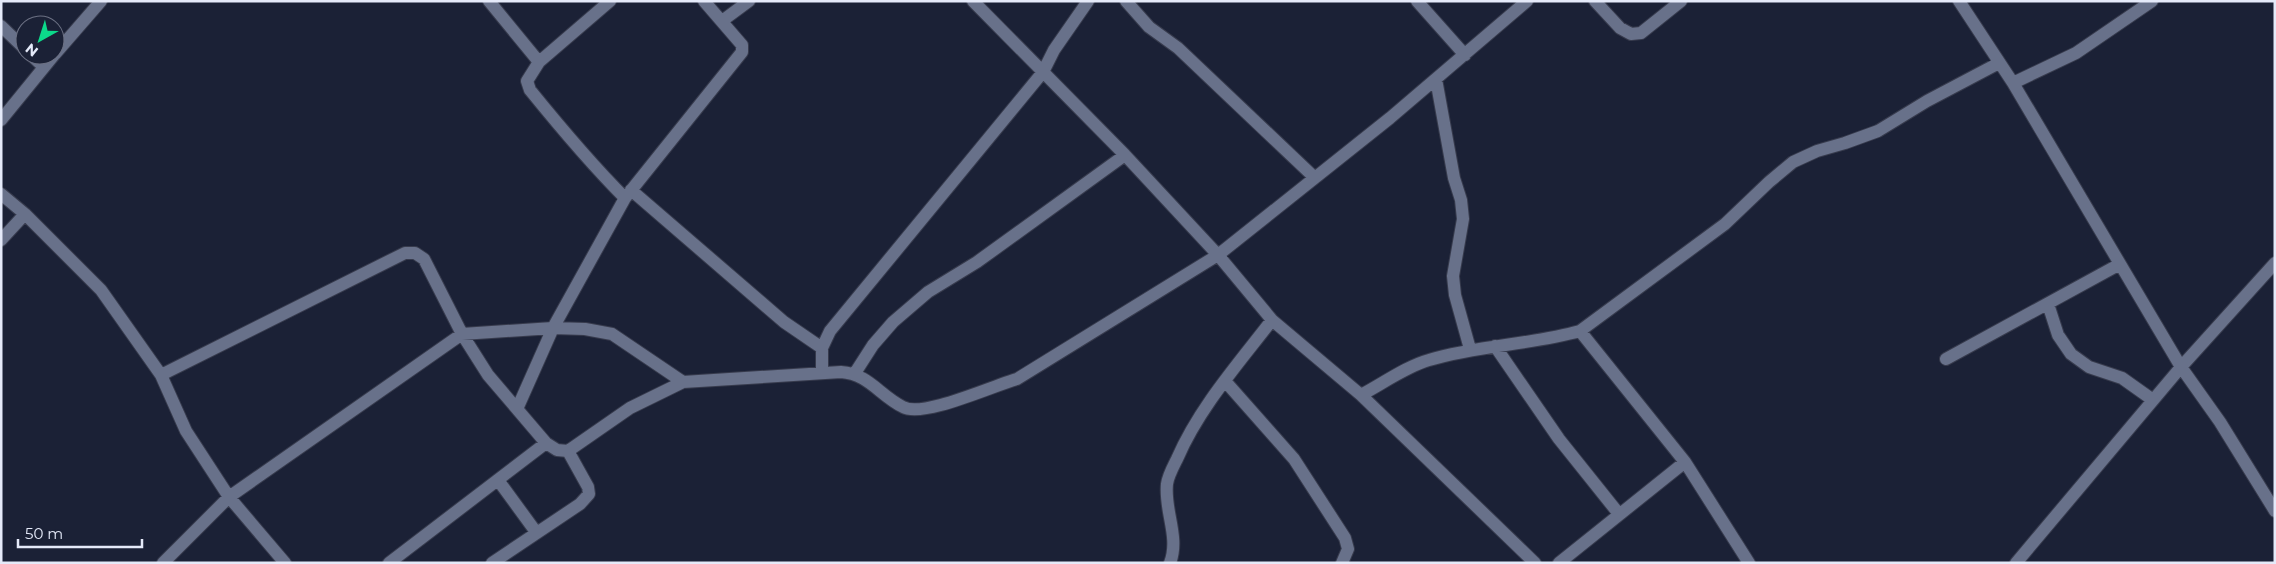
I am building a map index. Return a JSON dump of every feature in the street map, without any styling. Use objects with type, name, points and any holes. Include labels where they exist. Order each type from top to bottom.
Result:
[{"type":"street","points":[[65,43],[101,1]]},
{"type":"street","points":[[489,1],[539,62]]},
{"type":"street","points":[[610,1],[539,62],[527,81],[530,90],[600,173],[784,322],[822,348]]},
{"type":"street","points":[[516,409],[553,328],[628,194],[742,52],[742,45],[704,1]]},
{"type":"street","points":[[722,21],[748,1]]},
{"type":"street","points":[[973,1],[1125,155],[1218,255],[1272,320],[1361,395],[1535,563]]},
{"type":"street","points":[[822,373],[822,348],[830,331],[1043,72],[1054,50],[1088,1]]},
{"type":"street","points":[[1126,1],[1149,26],[1178,48],[1314,177]]},
{"type":"street","points":[[1417,1],[1465,55]]},
{"type":"street","points":[[160,375],[405,253],[415,254],[424,260],[462,334],[488,375],[546,443],[556,450],[568,451],[630,408],[683,382],[822,373],[855,373],[905,409],[935,408],[1017,379],[1218,255],[1436,79],[1527,1]]},
{"type":"street","points":[[1595,1],[1620,28],[1631,34],[1641,33],[1681,1]]},
{"type":"street","points":[[1959,1],[2013,83],[2181,366],[2220,422],[2275,511]]},
{"type":"street","points":[[2013,83],[2076,52],[2152,1]]},
{"type":"street","points":[[1,26],[15,39]]},
{"type":"street","points":[[1361,395],[1427,360],[1470,349],[1552,339],[1580,331],[1724,224],[1793,162],[1817,151],[1846,144],[1878,131],[1927,101],[1999,63]]},
{"type":"street","points":[[1,120],[44,67]]},
{"type":"street","points":[[1436,79],[1454,178],[1461,200],[1463,219],[1452,276],[1455,295],[1470,349]]},
{"type":"street","points":[[855,373],[873,345],[893,322],[928,292],[977,262],[1125,155]]},
{"type":"street","points":[[1,194],[25,214],[101,290],[160,375],[186,431],[229,496],[285,563]]},
{"type":"street","points":[[1,240],[25,214]]},
{"type":"street","points":[[1946,359],[2120,264]]},
{"type":"street","points":[[2016,563],[2181,366],[2275,264]]},
{"type":"street","points":[[2048,304],[2058,335],[2071,354],[2089,367],[2122,378],[2153,400]]},
{"type":"street","points":[[1170,563],[1175,551],[1171,521],[1166,503],[1167,482],[1183,445],[1206,406],[1272,320]]},
{"type":"street","points":[[163,563],[229,496],[462,334],[553,328],[585,329],[612,334],[683,382]]},
{"type":"street","points":[[1580,331],[1685,462],[1749,563]]},
{"type":"street","points":[[1495,346],[1559,439],[1620,514]]},
{"type":"street","points":[[1225,381],[1294,458],[1346,538],[1348,549],[1344,562]]},
{"type":"street","points":[[389,563],[546,443]]},
{"type":"street","points":[[492,563],[580,504],[589,494],[588,487],[568,451]]},
{"type":"street","points":[[1559,563],[1685,462]]},
{"type":"street","points":[[498,480],[536,532]]}]
